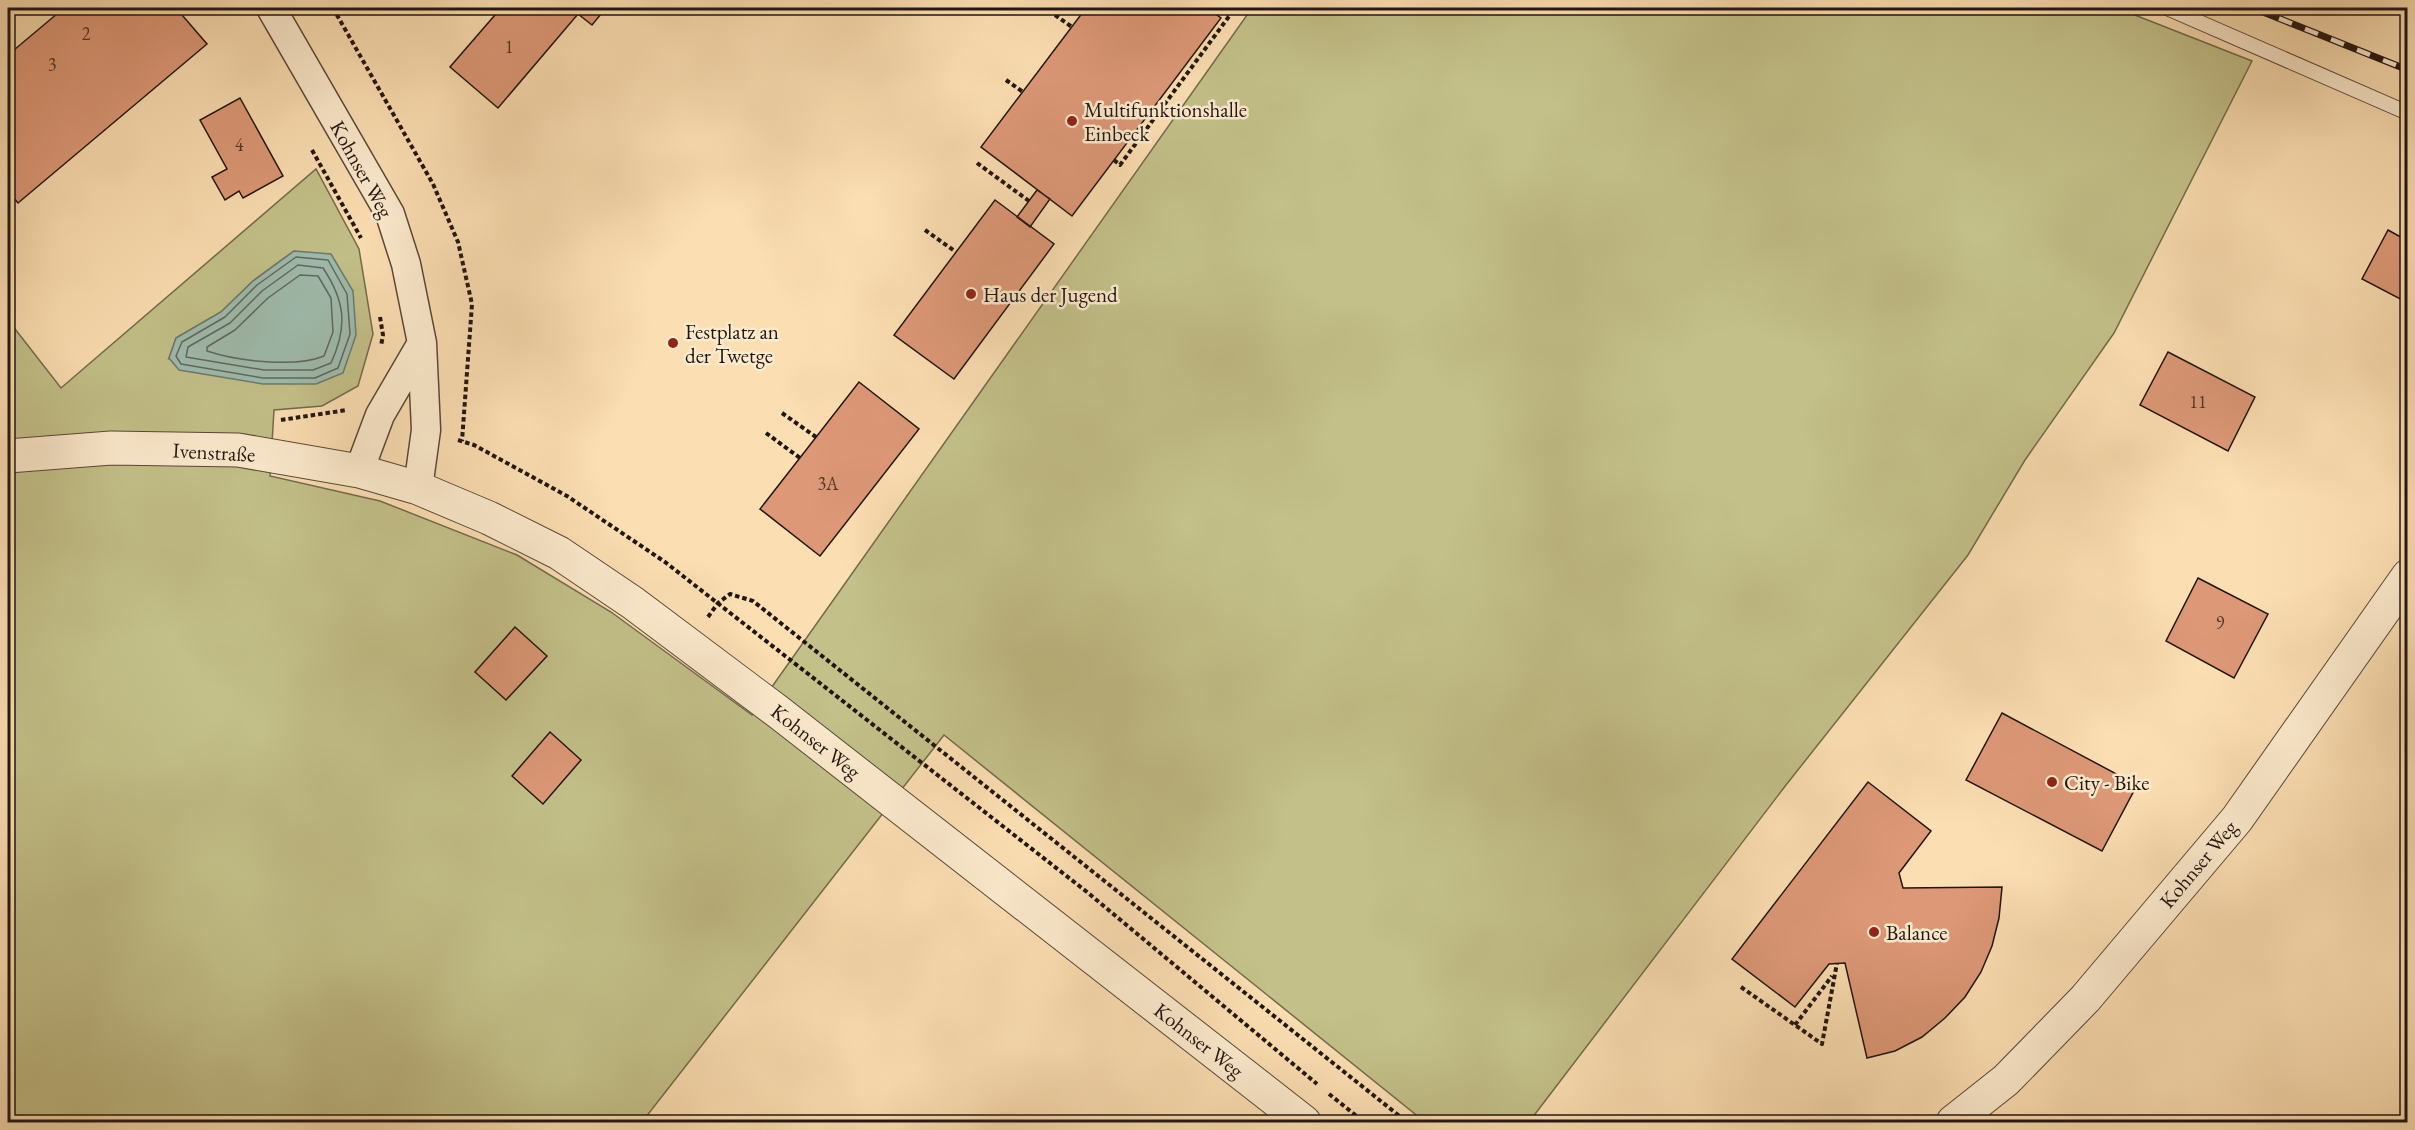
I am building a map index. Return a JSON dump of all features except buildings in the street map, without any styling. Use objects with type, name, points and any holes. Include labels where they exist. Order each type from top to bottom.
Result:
[{"type":"street","name":"Kohnser Weg","points":[[271,8],[390,214],[406,264],[422,343],[426,430],[418,488],[489,518],[559,553],[633,603],[786,718],[1304,1122]]},
{"type":"street","points":[[359,471],[380,415],[422,343]]},
{"type":"street","name":"Ivenstraße","points":[[8,456],[111,448],[238,450],[359,471],[418,488]]},
{"type":"street","name":"Kohnser Weg","points":[[1939,1116],[2006,1080],[2085,999],[2237,819],[2408,576]]},
{"type":"lane","points":[[2167,8],[2408,113]]},
{"type":"path","points":[[1114,160],[1120,165],[1230,15],[1220,8]]},
{"type":"path","points":[[1055,15],[1072,27]]},
{"type":"path","points":[[1006,80],[1023,92]]},
{"type":"path","points":[[1162,95],[1169,100]]},
{"type":"path","points":[[310,146],[365,245]]},
{"type":"path","points":[[977,163],[1029,201]]},
{"type":"path","points":[[925,230],[956,252]]},
{"type":"path","points":[[378,357],[383,335],[380,314]]},
{"type":"path","points":[[782,413],[816,437]]},
{"type":"path","points":[[766,433],[800,458]]},
{"type":"path","points":[[688,644],[718,603],[730,594],[753,601],[1407,1122]]},
{"type":"path","points":[[1741,987],[1822,1044],[1836,963]]},
{"type":"path","points":[[1795,1024],[1833,976]]},
{"type":"path","points":[[1909,1122],[1939,1116]]},
{"type":"shaded area","points":[[1252,8],[2117,8],[2252,61],[2114,333],[2025,460],[1968,555],[1786,785],[1529,1122],[1425,1122],[944,735],[642,1122],[8,1122],[8,320],[61,388],[316,169],[359,249],[373,334],[358,386],[322,406],[274,410],[270,476],[380,501],[517,555],[611,612],[752,715]],"holes":[[[294,251],[169,358],[176,338],[221,312],[253,281]]]},
{"type":"water","points":[[294,251],[331,254],[353,291],[356,335],[343,373],[316,384],[263,384],[179,370],[169,358],[176,338],[221,312],[253,281]]},
{"type":"railway","points":[[2253,8],[2408,70]]},
{"type":"place","name":"Multifunktionshalle Einbeck","points":[[1072,121]]},
{"type":"place","name":"Haus der Jugend","points":[[971,294]]},
{"type":"place","name":"Festplatz an der Twetge","points":[[673,343]]},
{"type":"place","name":"City - Bike","points":[[2052,782]]},
{"type":"place","name":"Balance","points":[[1874,932]]}]
